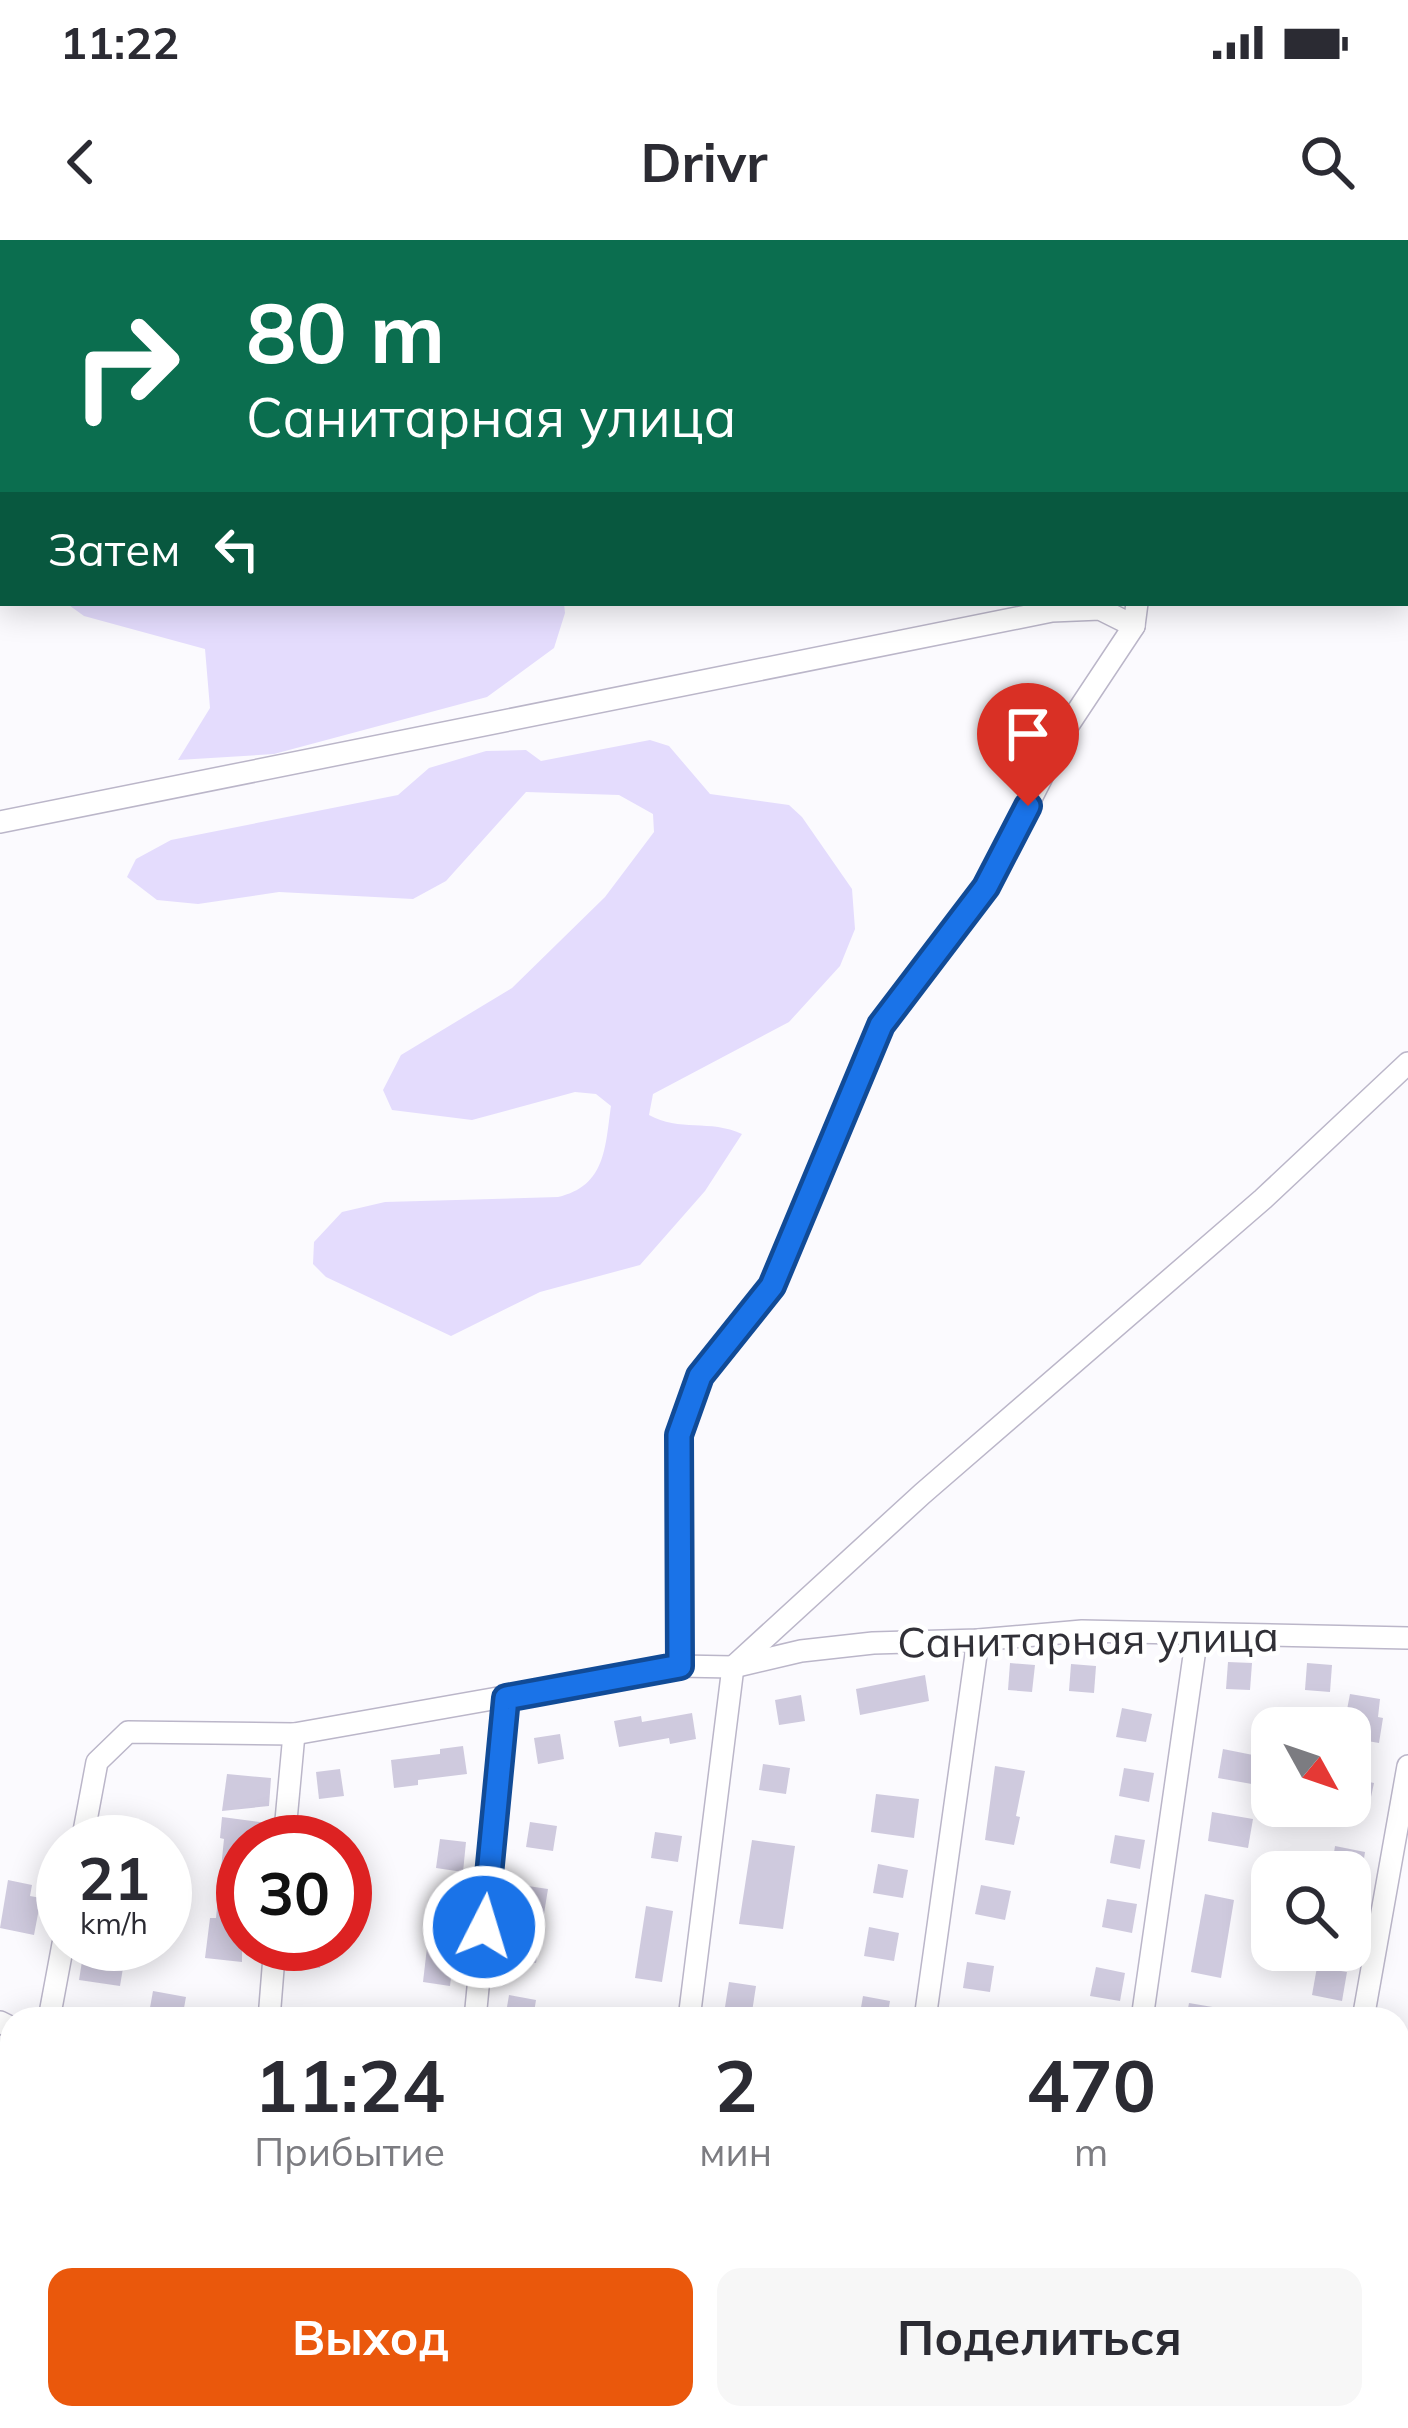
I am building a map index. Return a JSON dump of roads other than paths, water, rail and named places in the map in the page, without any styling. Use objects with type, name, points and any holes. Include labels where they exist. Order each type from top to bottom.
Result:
[{"type":"street","points":[[0,822],[1052,611],[1100,609],[1135,614],[1069,724],[986,887],[881,1025],[772,1286],[700,1376],[679,1435],[680,1666]]},
{"type":"street","points":[[690,2007],[733,1667],[922,1493],[1263,1199],[1408,1063]]},
{"type":"street","name":"Санитарная улица","points":[[87,1815],[97,1762],[128,1732],[294,1733],[680,1666],[733,1667],[802,1651],[873,1643],[1082,1631],[1408,1638]]},
{"type":"street","points":[[1144,2007],[1197,1635]]},
{"type":"street","points":[[927,2007],[978,1640]]},
{"type":"street","points":[[476,2007],[506,1698]]},
{"type":"street","points":[[286,1815],[294,1733]]},
{"type":"street","points":[[1365,2007],[1408,1766]]},
{"type":"street","points":[[51,2007],[58,1971]]},
{"type":"street","points":[[270,2007],[273,1971]]}]
